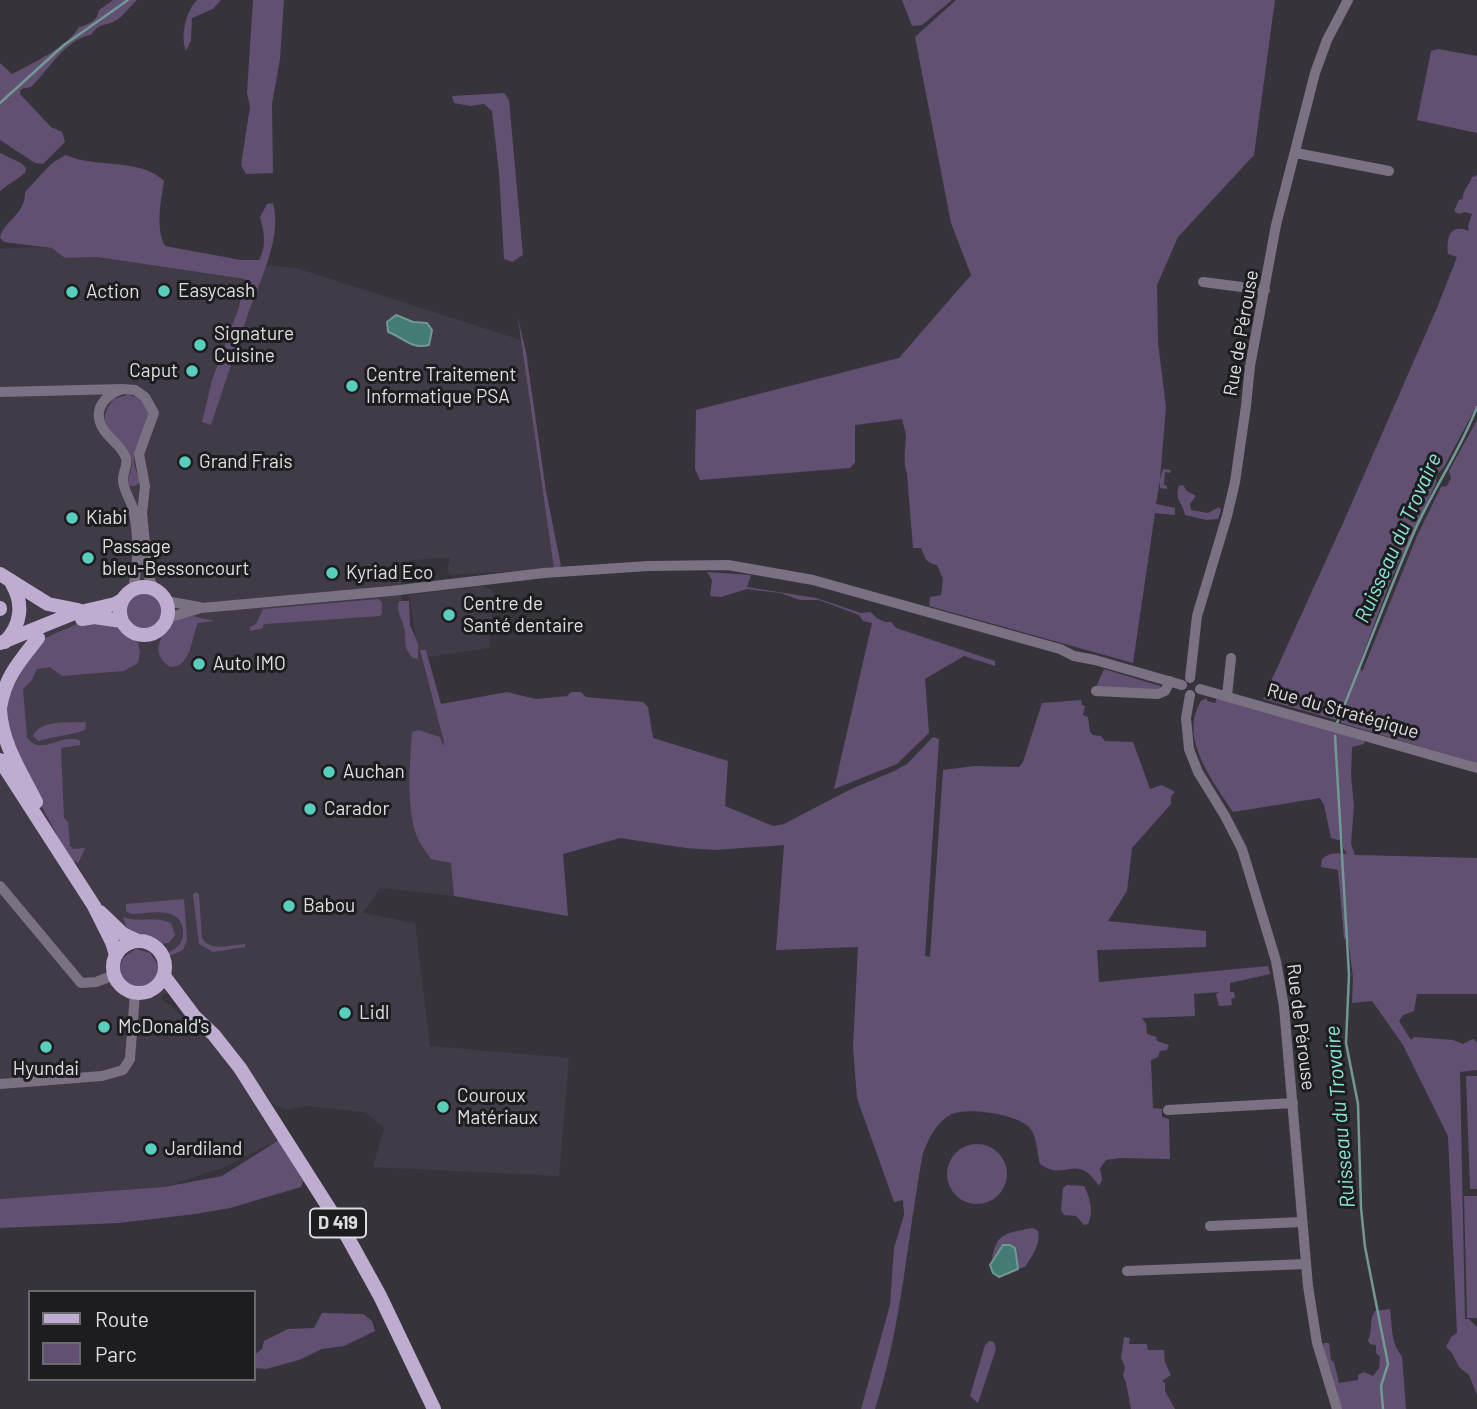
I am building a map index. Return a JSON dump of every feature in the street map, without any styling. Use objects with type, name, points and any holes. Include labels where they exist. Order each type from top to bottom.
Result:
[{"type":"main road","points":[[6,578],[48,604],[83,611]]},
{"type":"main road","points":[[1,645],[13,634],[20,613],[18,598],[6,578]]},
{"type":"main road","points":[[1,645],[83,611],[115,604],[127,595],[143,587],[153,588],[166,601],[167,618],[160,629],[148,635],[135,634],[122,621],[120,607],[127,595]]},
{"type":"main road","points":[[1,645],[38,638],[77,620],[94,617],[122,621]]},
{"type":"main road","points":[[38,638],[15,666],[3,691],[1,727],[5,743],[55,845]]},
{"type":"main road","points":[[0,762],[94,906],[116,955]]},
{"type":"main road","points":[[94,906],[123,934],[146,942],[160,951],[165,964],[164,976],[155,989],[149,992],[135,993],[122,987],[114,975],[116,955],[125,945],[138,941]]},
{"type":"main road","name":"D 419","points":[[164,976],[194,1016],[225,1048],[274,1120],[368,1273],[434,1409]]},
{"type":"main road","name":"D 419","points":[[155,989],[194,1016]]},
{"type":"street","name":"Rue de Pérouse","points":[[1186,681],[1197,616],[1235,482],[1247,406],[1245,399],[1250,366],[1276,225],[1315,73],[1327,40],[1348,0]]},
{"type":"street","points":[[1296,153],[1389,171]]},
{"type":"street","points":[[1203,282],[1265,290]]},
{"type":"street","points":[[122,389],[114,392],[102,405],[99,417],[104,433],[122,451],[126,459],[122,480],[133,507],[137,563],[127,595]]},
{"type":"street","points":[[0,392],[122,389],[135,390],[145,397],[154,413],[139,454],[145,486],[142,513],[148,574],[153,588]]},
{"type":"street","points":[[0,398],[81,396],[92,398],[102,405]]},
{"type":"street","points":[[167,618],[201,608],[544,573],[648,566],[739,566],[743,569],[761,569],[813,580],[1060,649],[1085,660],[1095,660],[1170,681],[1186,681],[1198,681],[1195,692],[1185,692],[1186,681]]},
{"type":"street","points":[[166,601],[201,608]]},
{"type":"street","points":[[1227,696],[1231,658]]},
{"type":"street","points":[[1096,691],[1158,694],[1165,691],[1170,681]]},
{"type":"street","name":"Rue de Pérouse","points":[[1195,692],[1186,719],[1189,750],[1195,767],[1242,849],[1276,961],[1284,1007],[1306,1264],[1317,1340],[1337,1409]]},
{"type":"street","name":"Rue du Stratégique","points":[[1195,692],[1227,696],[1477,768]]},
{"type":"street","points":[[0,886],[81,983],[96,982],[114,975]]},
{"type":"street","points":[[0,1084],[102,1076],[123,1070],[130,1059],[135,993]]},
{"type":"street","points":[[1168,1110],[1293,1103]]},
{"type":"street","points":[[1210,1226],[1303,1222]]},
{"type":"street","points":[[1127,1271],[1306,1264]]},
{"type":"shaded area","points":[[52,248],[65,258],[97,257],[245,279],[267,265],[296,268],[521,340],[554,569],[451,575],[447,571],[450,558],[409,560],[410,576],[401,583],[404,625],[417,644],[409,595],[484,586],[494,592],[489,648],[428,657],[426,650],[420,651],[444,742],[454,896],[380,888],[363,913],[415,923],[430,1046],[569,1058],[559,1176],[373,1167],[384,1128],[365,1112],[306,1106],[287,1110],[273,1104],[229,1047],[174,986],[161,998],[228,1060],[279,1140],[222,1168],[164,1187],[0,1199],[0,249]]},
{"type":"shaded area","points":[[396,315],[413,322],[427,323],[432,330],[429,345],[418,346],[388,332],[387,322]]},
{"type":"shaded area","points":[[1003,1245],[1015,1248],[1018,1269],[999,1277],[993,1273],[990,1265]]},
{"type":"green space","points":[[113,0],[137,0],[118,19],[99,26],[91,35],[73,42],[31,87],[21,89],[20,94],[51,127],[62,132],[65,142],[43,164],[35,163],[0,140],[0,63],[12,74],[39,60],[59,48],[79,27],[92,22],[99,10]]},
{"type":"green space","points":[[197,0],[221,0],[213,9],[192,18],[191,40],[186,51],[185,24]]},
{"type":"green space","points":[[253,0],[284,0],[280,59],[272,104],[273,173],[246,174],[241,165],[250,107],[247,93]]},
{"type":"green space","points":[[902,0],[952,0],[922,25],[912,26]]},
{"type":"green space","points":[[956,0],[1275,0],[1254,155],[1178,237],[1157,285],[1158,343],[1166,407],[1160,479],[1163,469],[1171,470],[1170,473],[1165,472],[1164,485],[1167,489],[1160,488],[1160,480],[1156,504],[1175,508],[1175,515],[1155,513],[1133,663],[929,606],[930,597],[941,595],[943,579],[937,565],[928,561],[921,548],[913,548],[905,460],[906,435],[902,419],[855,425],[855,462],[850,468],[700,480],[695,469],[696,410],[899,358],[971,275],[951,223],[915,37]]},
{"type":"green space","points":[[1438,49],[1477,56],[1477,133],[1417,120],[1431,51]]},
{"type":"green space","points":[[504,93],[509,100],[523,255],[512,262],[504,259],[492,111],[484,104],[470,106],[454,103],[452,96]]},
{"type":"green space","points":[[0,153],[26,168],[25,173],[0,191]]},
{"type":"green space","points":[[66,155],[91,162],[143,169],[164,181],[159,222],[165,246],[241,260],[259,260],[264,244],[260,217],[267,204],[273,203],[275,231],[268,261],[211,425],[202,422],[212,380],[239,307],[245,279],[97,257],[65,258],[52,248],[4,242],[0,238],[2,232],[22,207],[25,192],[52,163]]},
{"type":"green space","points":[[1477,175],[1477,405],[1444,467],[1437,474],[1436,483],[1390,582],[1359,665],[1362,672],[1417,536],[1441,487],[1447,486],[1451,478],[1449,471],[1477,420],[1477,763],[1341,723],[1342,717],[1338,716],[1336,720],[1263,699],[1437,308],[1457,257],[1448,254],[1451,233],[1457,229],[1469,231],[1472,214],[1459,214],[1454,211],[1459,200],[1463,199],[1472,177]]},
{"type":"green space","points":[[518,319],[526,352],[546,491],[561,566],[554,569]]},
{"type":"green space","points":[[128,395],[141,399],[147,405],[149,413],[134,460],[141,481],[135,486],[127,483],[132,464],[129,452],[107,426],[105,419],[114,399]]},
{"type":"green space","points":[[1183,485],[1196,496],[1190,504],[1191,510],[1208,513],[1219,507],[1221,510],[1218,519],[1207,520],[1185,515],[1178,498],[1179,486]]},
{"type":"green space","points":[[707,572],[751,575],[747,587],[816,598],[861,613],[870,612],[878,619],[891,622],[896,628],[995,661],[995,666],[964,656],[925,679],[929,733],[897,764],[834,789],[872,623],[863,621],[859,615],[819,600],[800,600],[780,593],[747,589],[721,597],[710,596],[712,580]]},
{"type":"green space","points":[[144,594],[156,599],[161,611],[156,623],[144,628],[132,623],[127,611],[132,599]]},
{"type":"green space","points":[[378,599],[382,602],[380,616],[266,624],[263,628],[250,631],[263,609]]},
{"type":"green space","points":[[399,601],[409,601],[410,625],[418,644],[418,659],[413,658],[406,647],[404,627],[398,609]]},
{"type":"green space","points":[[192,616],[214,621],[198,623],[187,657],[177,666],[170,667],[160,655],[159,643],[175,619]]},
{"type":"green space","points":[[84,621],[119,627],[124,634],[138,643],[138,663],[124,671],[62,676],[50,667],[37,669],[32,680],[23,689],[27,737],[32,743],[45,745],[67,739],[80,741],[80,745],[61,748],[64,818],[68,822],[70,846],[73,849],[85,848],[78,864],[76,861],[73,863],[64,848],[10,747],[5,695],[43,639]]},
{"type":"green space","points":[[420,650],[426,650],[441,704],[507,692],[536,699],[581,692],[586,697],[643,702],[648,707],[653,738],[728,761],[725,806],[773,826],[784,824],[851,789],[892,772],[907,764],[933,737],[939,739],[925,956],[930,957],[943,770],[974,766],[1019,767],[1042,703],[1081,700],[1085,706],[1083,715],[1088,717],[1093,735],[1101,736],[1105,741],[1133,742],[1150,789],[1162,785],[1175,792],[1171,796],[1171,804],[1132,848],[1127,891],[1108,921],[1206,931],[1206,947],[1097,950],[1099,982],[1268,966],[1270,974],[1230,983],[1230,992],[1234,992],[1235,998],[1231,999],[1232,1005],[1219,1006],[1216,994],[1219,992],[1194,994],[1195,1016],[1142,1018],[1147,1034],[1169,1045],[1167,1050],[1160,1051],[1158,1057],[1151,1060],[1153,1108],[1162,1109],[1162,1117],[1169,1119],[1170,1159],[1106,1160],[1100,1168],[1102,1180],[1099,1186],[1084,1170],[1057,1171],[1040,1164],[1032,1131],[1015,1119],[969,1111],[952,1114],[937,1126],[923,1153],[898,1314],[884,1378],[875,1409],[861,1409],[890,1305],[894,1248],[904,1215],[903,1200],[894,1202],[857,1098],[853,1047],[858,947],[776,950],[784,845],[715,850],[620,838],[563,854],[568,916],[454,896],[451,863],[431,859],[419,841],[410,802],[412,732],[418,730],[440,737],[443,746],[444,742]]},
{"type":"green space","points":[[1104,669],[1160,686],[1161,688],[1096,687]]},
{"type":"green space","points":[[1207,698],[1207,701],[1215,703],[1217,698],[1365,740],[1364,744],[1352,747],[1354,806],[1351,844],[1355,855],[1477,858],[1477,994],[1417,994],[1414,1011],[1403,1015],[1399,1021],[1411,1040],[1414,1037],[1453,1040],[1463,1044],[1473,1039],[1477,1042],[1477,1070],[1460,1072],[1465,1319],[1469,1319],[1477,1327],[1477,1395],[1469,1375],[1459,1367],[1446,1347],[1451,1337],[1457,1333],[1448,1136],[1403,1045],[1372,1001],[1352,1003],[1353,977],[1348,940],[1344,938],[1338,870],[1321,867],[1322,859],[1328,855],[1347,854],[1343,848],[1343,839],[1331,838],[1320,798],[1233,812],[1208,773],[1196,744],[1193,730],[1195,715],[1201,701]]},
{"type":"green space","points":[[86,722],[85,730],[80,732],[39,741],[33,736],[49,724]]},
{"type":"green space","points":[[195,892],[199,894],[202,938],[210,945],[221,947],[245,944],[245,947],[213,952],[199,944],[193,895]]},
{"type":"green space","points":[[184,899],[187,940],[183,950],[170,956],[168,953],[179,945],[183,935],[181,923],[176,917],[163,912],[131,914],[126,911],[126,904]]},
{"type":"green space","points":[[123,917],[171,923],[175,935],[169,943],[159,944],[128,932]]},
{"type":"green space","points":[[136,949],[150,953],[158,965],[156,977],[151,984],[143,987],[127,983],[120,968],[124,957]]},
{"type":"green space","points":[[1466,1076],[1477,1076],[1477,1189],[1470,1189]]},
{"type":"green space","points":[[279,1140],[303,1181],[301,1187],[230,1208],[195,1214],[119,1223],[0,1228],[0,1199],[164,1187],[222,1176]]},
{"type":"green space","points":[[971,1144],[983,1144],[1002,1157],[1007,1174],[1005,1186],[994,1199],[983,1204],[971,1204],[952,1191],[947,1180],[947,1168],[960,1149]]},
{"type":"green space","points":[[1067,1185],[1084,1186],[1090,1205],[1088,1224],[1084,1225],[1076,1216],[1064,1215],[1061,1210],[1063,1188]]},
{"type":"green space","points":[[1464,1196],[1477,1196],[1477,1318],[1467,1318]]},
{"type":"green space","points":[[1033,1228],[1038,1231],[1037,1245],[1025,1267],[1018,1269],[1016,1248],[1010,1245],[1003,1245],[992,1260],[1001,1238],[1011,1232]]},
{"type":"green space","points":[[1390,1309],[1394,1340],[1402,1356],[1406,1409],[1341,1409],[1324,1343],[1329,1343],[1331,1360],[1334,1362],[1339,1383],[1358,1380],[1358,1375],[1364,1372],[1373,1376],[1379,1368],[1380,1357],[1376,1353],[1376,1345],[1368,1341],[1372,1318],[1375,1311]]},
{"type":"green space","points":[[322,1313],[363,1314],[372,1321],[375,1331],[344,1346],[322,1349],[299,1360],[266,1369],[256,1368],[256,1354],[262,1349],[264,1341],[288,1329],[314,1328]]},
{"type":"green space","points":[[1124,1337],[1130,1338],[1129,1344],[1147,1344],[1148,1350],[1164,1350],[1165,1362],[1171,1375],[1162,1381],[1175,1409],[1131,1409],[1123,1376],[1125,1367],[1121,1358]]},
{"type":"green space","points":[[989,1341],[994,1342],[996,1349],[978,1403],[970,1396],[985,1345]]},
{"type":"waterway","points":[[0,103],[64,45],[128,0]]},
{"type":"waterway","name":"Ruisseau du Trovaire","points":[[1337,723],[1415,530],[1477,407]]},
{"type":"waterway","name":"Ruisseau du Trovaire","points":[[1335,736],[1349,975],[1346,1043],[1358,1104],[1365,1247],[1388,1364],[1381,1386],[1383,1409]]},
{"type":"place","name":"Easycash","points":[[164,291]]},
{"type":"place","name":"Action","points":[[72,292]]},
{"type":"place","name":"Signature Cuisine","points":[[200,345]]},
{"type":"place","name":"Caput","points":[[192,371]]},
{"type":"place","name":"Centre Traitement Informatique PSA","points":[[352,386]]},
{"type":"place","name":"Grand Frais","points":[[185,462]]},
{"type":"place","name":"Kiabi","points":[[72,518]]},
{"type":"place","name":"Passage bleu-Bessoncourt","points":[[88,558]]},
{"type":"place","name":"Kyriad Eco","points":[[332,573]]},
{"type":"place","name":"Centre de Santé dentaire","points":[[449,615]]},
{"type":"place","name":"Auto IMO","points":[[199,664]]},
{"type":"place","name":"Auchan","points":[[329,772]]},
{"type":"place","name":"Carador","points":[[310,809]]},
{"type":"place","name":"Babou","points":[[289,906]]},
{"type":"place","name":"Lidl","points":[[345,1013]]},
{"type":"place","name":"McDonald's","points":[[104,1027]]},
{"type":"place","name":"Hyundai","points":[[46,1047]]},
{"type":"place","name":"Couroux Matériaux","points":[[443,1107]]},
{"type":"place","name":"Jardiland","points":[[151,1149]]}]
